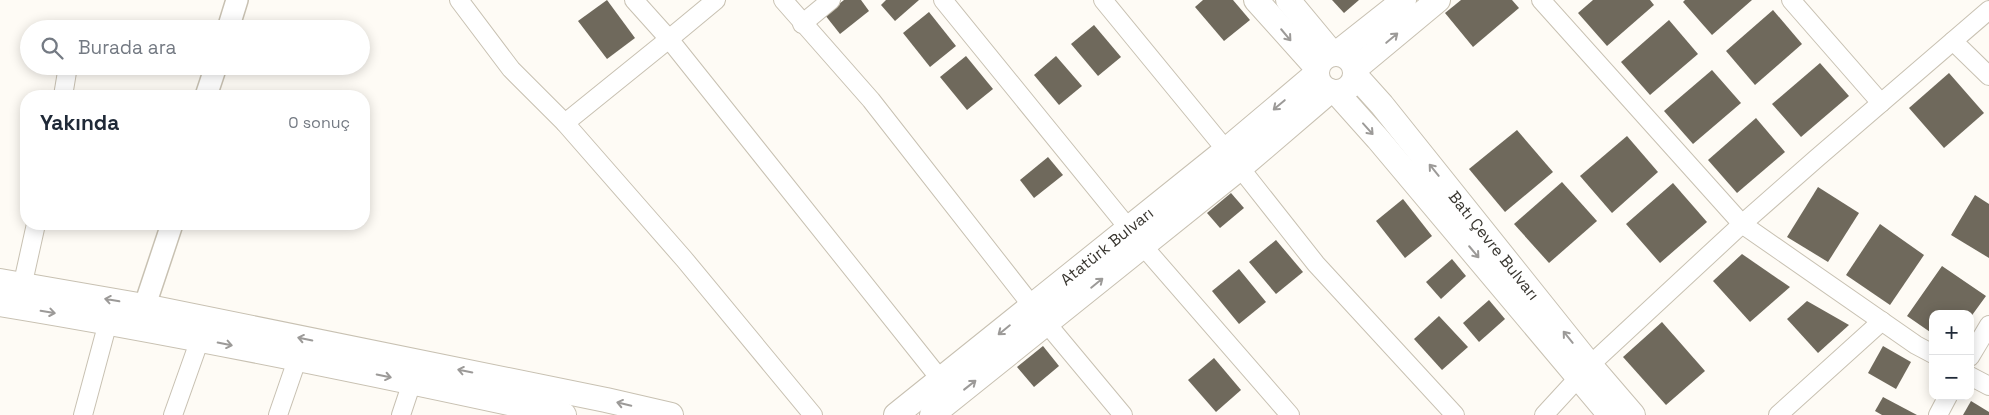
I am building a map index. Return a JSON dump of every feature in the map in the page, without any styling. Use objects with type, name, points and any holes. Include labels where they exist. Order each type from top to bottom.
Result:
[{"type":"main road","points":[[1256,0],[1328,72]]},
{"type":"main road","points":[[1288,0],[1341,92],[1351,86],[1355,72],[1438,0]]},
{"type":"main road","name":"Atatürk Bulvarı","points":[[932,415],[1040,315],[1233,159],[1404,0]]},
{"type":"main road","name":"Batı Çevre Bulvarı","points":[[1328,72],[1585,371],[1633,415]]},
{"type":"main road","name":"Batı Çevre Bulvarı","points":[[1355,72],[1585,371],[1610,415]]},
{"type":"main road","points":[[10,294],[597,398],[671,415]]},
{"type":"main road","points":[[10,294],[108,322],[141,317],[200,339],[298,357],[412,382],[520,410],[564,415]]},
{"type":"main road","name":"Atatürk Bulvarı","points":[[896,415],[942,380],[1040,315]]},
{"type":"street","points":[[231,20],[237,0]]},
{"type":"street","points":[[459,0],[511,69],[565,123],[684,259],[812,415]]},
{"type":"street","points":[[634,0],[670,39],[942,380]]},
{"type":"street","points":[[565,123],[716,0]]},
{"type":"street","points":[[783,0],[802,24],[871,100],[1040,315],[1123,415]]},
{"type":"street","points":[[802,24],[831,0]]},
{"type":"street","points":[[943,0],[1136,237],[1290,415]]},
{"type":"street","points":[[1103,0],[1316,264],[1455,415]]},
{"type":"street","points":[[1541,0],[1742,224],[1929,351]]},
{"type":"street","points":[[1791,0],[1881,103]]},
{"type":"street","points":[[1544,415],[1585,371],[1742,224],[1989,10]]},
{"type":"street","points":[[1953,41],[1989,76]]},
{"type":"street","points":[[64,90],[66,75]]},
{"type":"street","points":[[208,90],[213,75]]},
{"type":"street","points":[[10,294],[34,230]]},
{"type":"street","points":[[141,317],[170,230]]},
{"type":"street","points":[[1778,415],[1882,321]]},
{"type":"street","points":[[84,415],[108,322]]},
{"type":"street","points":[[1971,355],[1989,325]]},
{"type":"street","points":[[173,415],[200,339]]},
{"type":"street","points":[[278,415],[298,357]]},
{"type":"street","points":[[1974,378],[1989,386]]},
{"type":"street","points":[[401,415],[412,382]]},
{"type":"street","points":[[1938,415],[1946,400]]},
{"type":"building","points":[[607,0],[635,38],[607,59],[578,21]]},
{"type":"building","points":[[844,0],[861,0],[869,11],[840,34],[825,15]]},
{"type":"building","points":[[886,0],[919,0],[895,21],[881,5]]},
{"type":"building","points":[[1203,0],[1233,0],[1250,20],[1224,41],[1195,7]]},
{"type":"building","points":[[1332,0],[1359,0],[1344,13]]},
{"type":"building","points":[[1461,0],[1512,0],[1519,8],[1473,47],[1445,13]]},
{"type":"building","points":[[1593,0],[1650,0],[1654,5],[1607,46],[1578,13]]},
{"type":"building","points":[[1685,0],[1752,0],[1712,35],[1683,2]]},
{"type":"building","points":[[1773,10],[1802,44],[1755,85],[1726,51]]},
{"type":"building","points":[[929,12],[956,46],[930,67],[903,33]]},
{"type":"building","points":[[1669,20],[1698,54],[1650,95],[1621,62]]},
{"type":"building","points":[[1094,25],[1121,57],[1098,76],[1071,44]]},
{"type":"building","points":[[966,56],[993,89],[967,110],[940,77]]},
{"type":"building","points":[[1056,56],[1082,86],[1059,105],[1034,75]]},
{"type":"building","points":[[1820,63],[1849,96],[1801,137],[1772,104]]},
{"type":"building","points":[[1712,70],[1741,103],[1693,144],[1664,111]]},
{"type":"building","points":[[1949,73],[1984,113],[1944,148],[1909,108]]},
{"type":"building","points":[[1756,118],[1785,152],[1737,193],[1708,160]]},
{"type":"building","points":[[1517,130],[1553,172],[1505,212],[1469,169]]},
{"type":"building","points":[[1627,136],[1658,172],[1612,213],[1580,176]]},
{"type":"building","points":[[1048,157],[1063,175],[1034,198],[1020,180]]},
{"type":"building","points":[[1562,182],[1597,221],[1549,263],[1514,224]]},
{"type":"building","points":[[1673,183],[1707,222],[1660,263],[1626,224]]},
{"type":"building","points":[[1818,187],[1859,213],[1828,262],[1787,237]]},
{"type":"building","points":[[1231,193],[1244,208],[1220,228],[1207,213]]},
{"type":"building","points":[[1975,195],[1989,204],[1989,258],[1951,235]]},
{"type":"building","points":[[1403,199],[1432,236],[1405,258],[1376,221]]},
{"type":"building","points":[[1880,224],[1924,255],[1890,305],[1846,275]]},
{"type":"building","points":[[1276,240],[1303,272],[1276,294],[1249,262]]},
{"type":"building","points":[[1742,254],[1790,287],[1750,322],[1713,281]]},
{"type":"building","points":[[1452,259],[1466,276],[1441,299],[1426,282]]},
{"type":"building","points":[[1942,266],[1986,296],[1974,312],[1974,310],[1929,310],[1929,331],[1907,316]]},
{"type":"building","points":[[1239,269],[1266,302],[1239,324],[1212,291]]},
{"type":"building","points":[[1489,300],[1505,319],[1479,342],[1463,323]]},
{"type":"building","points":[[1807,301],[1849,325],[1818,353],[1787,319]]},
{"type":"building","points":[[1439,316],[1468,347],[1442,370],[1414,339]]},
{"type":"building","points":[[1662,322],[1705,371],[1666,405],[1623,357]]},
{"type":"building","points":[[1043,346],[1059,366],[1034,387],[1017,367]]},
{"type":"building","points":[[1883,346],[1911,362],[1896,389],[1868,373]]},
{"type":"building","points":[[1214,358],[1241,390],[1216,412],[1188,380]]},
{"type":"building","points":[[1883,397],[1917,415],[1882,415],[1875,411]]},
{"type":"building","points":[[1971,401],[1989,412],[1989,415],[1963,415]]}]
